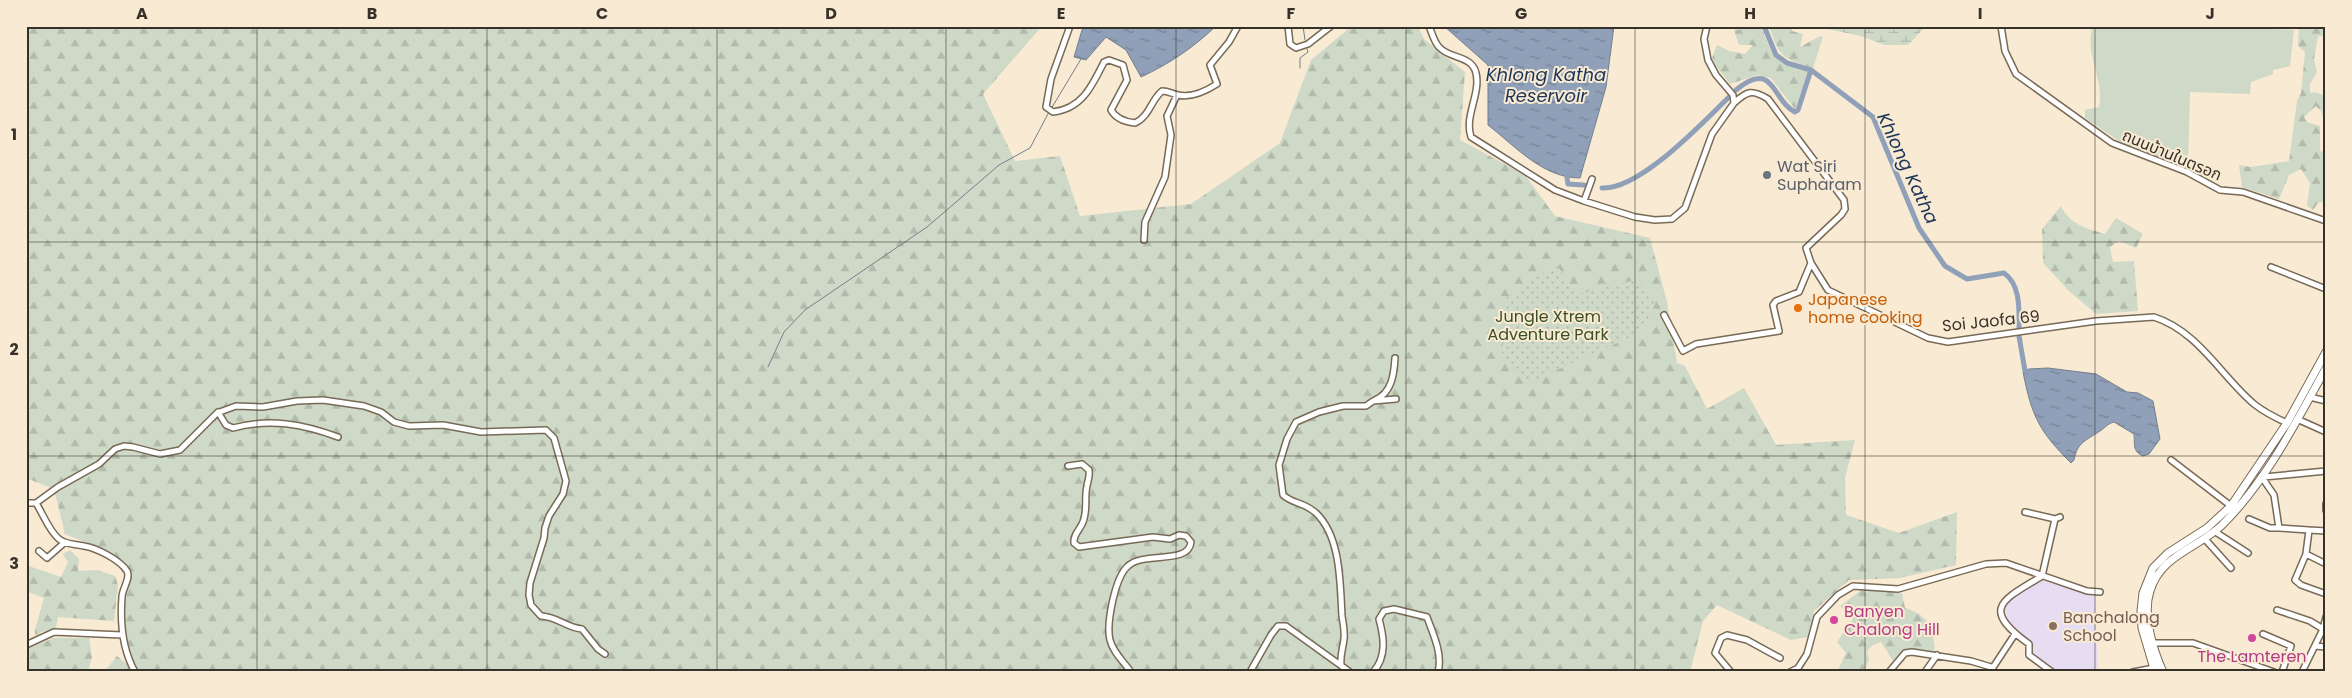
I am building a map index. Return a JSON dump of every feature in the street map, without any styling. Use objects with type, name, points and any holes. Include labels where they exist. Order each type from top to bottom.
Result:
[{"type":"main road","points":[[2155,670],[2141,611],[2143,593],[2153,568],[2168,553],[2207,528],[2231,506],[2287,423],[2326,352]]},
{"type":"main road","points":[[2163,672],[2150,643],[2147,605],[2150,591],[2160,570],[2177,554],[2214,531],[2238,507],[2262,476],[2326,368]]},
{"type":"street","points":[[1070,26],[1051,79],[1046,100],[1048,110],[1053,112],[1067,110],[1081,100],[1089,92],[1104,62],[1109,60],[1123,65],[1128,75],[1112,110],[1114,116],[1126,122],[1136,123],[1145,117],[1157,95],[1162,90],[1177,95],[1206,91],[1217,84],[1210,65],[1229,42],[1238,26]]},
{"type":"street","points":[[1288,26],[1290,44],[1296,48],[1308,44],[1331,26]]},
{"type":"street","points":[[1429,26],[1438,47],[1446,53],[1467,61],[1474,67],[1476,81],[1468,128],[1471,137],[1555,190],[1584,202],[1634,217],[1655,220],[1672,219],[1680,215],[1685,208],[1712,134],[1734,103],[1746,92],[1755,91],[1768,99],[1844,200],[1845,209],[1806,248],[1811,263],[1799,292],[1776,301],[1773,305],[1779,331],[1696,344],[1683,351],[1664,314]]},
{"type":"street","name":"ถนนบ้านในตรอก","points":[[2001,26],[2005,51],[2016,74],[2112,143],[2187,172],[2220,190],[2243,192],[2326,221]]},
{"type":"street","points":[[1706,28],[1708,60],[1716,75],[1732,95],[1734,103]]},
{"type":"street","points":[[1144,240],[1145,222],[1165,177],[1171,135],[1167,116],[1177,95]]},
{"type":"street","points":[[1584,202],[1592,179]]},
{"type":"street","name":"Soi Jaofa 69","points":[[1811,263],[1828,290],[1909,330],[1948,342],[2137,316],[2154,317],[2163,320],[2202,348],[2255,405],[2287,423]]},
{"type":"street","points":[[2271,267],[2326,289]]},
{"type":"street","points":[[1342,665],[1340,652],[1344,639],[1341,585],[1331,540],[1325,524],[1316,514],[1302,502],[1289,500],[1283,495],[1279,465],[1296,422],[1319,412],[1343,406],[1366,406],[1384,394],[1390,386],[1395,358]]},
{"type":"street","points":[[2310,397],[2326,401]]},
{"type":"street","points":[[1373,401],[1396,399]]},
{"type":"street","points":[[26,503],[36,503],[58,487],[99,464],[115,448],[133,446],[160,454],[180,450],[218,412],[236,406],[263,407],[297,401],[323,400],[364,406],[381,412],[394,422],[409,426],[443,425],[482,432],[537,430],[550,432],[560,455],[566,481],[563,494],[549,516],[545,528],[529,595],[531,605],[541,616],[553,617],[582,630],[598,650],[605,654]]},
{"type":"street","points":[[218,412],[226,425],[233,428],[244,425],[281,422],[298,424],[338,437]]},
{"type":"street","points":[[2297,419],[2326,432]]},
{"type":"street","points":[[2171,460],[2231,506]]},
{"type":"street","points":[[1068,466],[1082,464],[1089,470],[1090,478],[1086,486],[1087,510],[1083,524],[1074,537],[1074,543],[1079,547],[1153,537],[1170,539],[1180,535],[1186,536],[1191,542],[1190,548],[1186,553],[1177,556],[1146,558],[1128,565],[1119,578],[1110,621],[1109,638],[1114,650],[1131,672]]},
{"type":"street","points":[[2280,528],[2274,495],[2262,476],[2326,472]]},
{"type":"street","points":[[36,503],[57,538],[64,543],[86,546],[101,552],[127,570],[129,575],[122,594],[122,635],[128,659],[135,672]]},
{"type":"street","points":[[2326,504],[2326,510]]},
{"type":"street","points":[[2025,512],[2058,518],[2042,576],[2005,599],[2001,610],[2002,618],[2015,634],[2029,644],[2028,655],[2052,672]]},
{"type":"street","points":[[2249,519],[2270,528],[2326,531]]},
{"type":"street","points":[[2309,530],[2306,554],[2295,580],[2301,585],[2326,594]]},
{"type":"street","points":[[2214,531],[2248,553]]},
{"type":"street","points":[[2204,538],[2231,568]]},
{"type":"street","points":[[39,551],[47,558],[64,543]]},
{"type":"street","points":[[2306,554],[2326,564]]},
{"type":"street","points":[[1790,672],[1798,668],[1807,654],[1817,617],[1838,595],[1853,586],[1898,589],[1986,564],[2006,563],[2087,591],[2100,592]]},
{"type":"street","points":[[1373,672],[1380,661],[1384,647],[1379,619],[1384,611],[1394,609],[1427,617],[1436,643],[1440,664],[1438,672]]},
{"type":"street","points":[[2277,610],[2310,621],[2323,629]]},
{"type":"street","points":[[2302,672],[2323,629],[2326,617]]},
{"type":"street","points":[[1250,672],[1278,626],[1286,626],[1350,672]]},
{"type":"street","points":[[26,645],[54,632],[122,635]]},
{"type":"street","points":[[1889,672],[1905,653],[1937,655],[1990,669],[2015,634]]},
{"type":"street","points":[[2263,634],[2291,646],[2282,672]]},
{"type":"street","points":[[1731,672],[1715,653],[1721,638],[1727,635],[1747,640],[1780,658]]},
{"type":"street","points":[[2150,643],[2193,643],[2274,672]]},
{"type":"street","points":[[2315,646],[2326,647]]},
{"type":"street","points":[[1925,672],[1937,655]]},
{"type":"street","points":[[2133,672],[2155,670]]},
{"type":"shaded area","name":"Banchalong School","points":[[2041,580],[2095,596],[2098,672],[2060,672],[2040,663],[2031,655],[2031,643],[2006,621],[2003,611],[2007,601]]},
{"type":"green space","points":[[26,26],[1042,26],[983,94],[1015,161],[1060,156],[1080,216],[1191,204],[1280,143],[1311,60],[1352,26],[1418,26],[1424,39],[1465,72],[1460,140],[1525,175],[1555,216],[1650,238],[1667,302],[1677,363],[1685,366],[1707,409],[1744,388],[1776,445],[1855,440],[1845,478],[1846,515],[1899,533],[1957,512],[1956,565],[1900,578],[1849,580],[1814,611],[1808,637],[1791,640],[1717,605],[1703,621],[1690,672],[135,672],[120,635],[119,605],[125,594],[129,575],[109,554],[93,545],[65,534],[54,489],[26,478]]},
{"type":"green space","points":[[1750,26],[1761,26],[1769,46],[1782,62],[1809,72],[1795,109],[1771,78],[1757,75],[1730,84],[1716,66],[1712,58],[1717,45],[1729,51],[1745,54],[1753,45],[1739,45],[1734,30],[1750,28]]},
{"type":"green space","points":[[1769,26],[1791,26],[1792,31],[1803,34],[1800,47],[1820,36],[1823,37],[1813,68],[1788,59],[1776,45]]},
{"type":"green space","points":[[1828,26],[1926,26],[1908,45],[1884,45],[1861,36],[1828,29]]},
{"type":"green space","points":[[2093,26],[2265,26],[2269,29],[2294,30],[2290,66],[2273,70],[2273,74],[2251,82],[2250,94],[2190,92],[2188,167],[2125,145],[2085,118],[2085,110],[2099,107],[2100,97],[2091,46]]},
{"type":"green space","points":[[2299,26],[2326,28],[2326,36],[2318,36],[2314,59],[2317,72],[2310,84],[2310,93],[2315,92],[2326,96],[2326,126],[2321,111],[2316,106],[2304,117],[2307,122],[2320,126],[2320,151],[2326,153],[2326,201],[2318,203],[2313,210],[2307,206],[2310,183],[2301,169],[2289,175],[2279,199],[2242,187],[2239,165],[2251,167],[2289,161],[2297,101],[2301,93],[2305,52],[2298,46]]},
{"type":"green space","points":[[2061,206],[2064,212],[2079,225],[2092,230],[2105,234],[2116,218],[2143,234],[2136,248],[2119,241],[2110,247],[2113,262],[2134,261],[2138,311],[2096,314],[2070,292],[2043,263],[2042,229]]},
{"type":"green space","name":"Jungle Xtrem Adventure Park","points":[[1556,264],[1578,294],[1640,279],[1655,304],[1642,332],[1528,383],[1502,354],[1506,298]]},
{"type":"green space","points":[[70,550],[79,559],[78,571],[97,570],[115,576],[118,585],[114,621],[58,617],[56,628],[41,632],[35,637],[35,630],[44,598],[26,591],[26,565],[61,577],[68,562],[63,554]]},
{"type":"green space","points":[[1864,588],[1902,593],[1905,608],[1920,615],[1929,624],[1935,652],[1905,649],[1893,661],[1881,642],[1873,645],[1867,651],[1869,660],[1864,672],[1837,672],[1846,653],[1837,642],[1853,619],[1840,606]]},
{"type":"green space","points":[[54,638],[89,638],[92,657],[88,672],[26,672],[26,649]]},
{"type":"green space","points":[[117,656],[129,666],[131,672],[104,672]]},
{"type":"water","points":[[1086,26],[1216,26],[1180,55],[1141,77],[1126,50],[1106,37],[1086,60],[1074,57],[1082,30]]},
{"type":"water","name":"Khlong Katha Reservoir","points":[[1444,26],[1614,26],[1606,87],[1580,178],[1567,177],[1542,167],[1488,125],[1488,65]]},
{"type":"water","points":[[2048,368],[2096,374],[2127,392],[2138,393],[2153,401],[2160,439],[2149,454],[2143,456],[2139,454],[2135,447],[2134,434],[2114,422],[2083,442],[2071,463],[2051,442],[2038,422],[2026,388],[2023,372],[2029,369]]},
{"type":"waterway","points":[[1303,26],[1305,40]]},
{"type":"waterway","name":"Khlong Katha","points":[[1764,26],[1776,55],[1787,63],[1811,70],[1873,117],[1919,228],[1945,266],[1967,279],[2004,273],[2010,278],[2018,298],[2019,328]]},
{"type":"waterway","points":[[1300,68],[1300,58],[1308,52],[1307,49]]},
{"type":"waterway","points":[[1051,109],[1081,59]]},
{"type":"waterway","name":"Khlong Katha","points":[[1736,90],[1749,81],[1758,78],[1765,80],[1787,107],[1795,112],[1798,110],[1811,70]]},
{"type":"waterway","points":[[1602,188],[1617,186],[1652,167],[1687,138],[1729,97]]},
{"type":"waterway","points":[[768,367],[784,332],[805,310],[927,227],[999,165],[1030,148],[1049,112]]},
{"type":"waterway","points":[[1567,178],[1568,184],[1584,185]]},
{"type":"waterway","name":"Khlong Katha","points":[[2019,336],[2025,371]]},
{"type":"place","name":"Wat Siri Supharam","points":[[1767,175]]},
{"type":"place","name":"Japanese home cooking","points":[[1798,308]]},
{"type":"place","name":"Banyen Chalong Hill","points":[[1834,620]]},
{"type":"place","name":"Banchalong School","points":[[2053,626]]},
{"type":"place","name":"The Lamteren","points":[[2252,638]]}]
